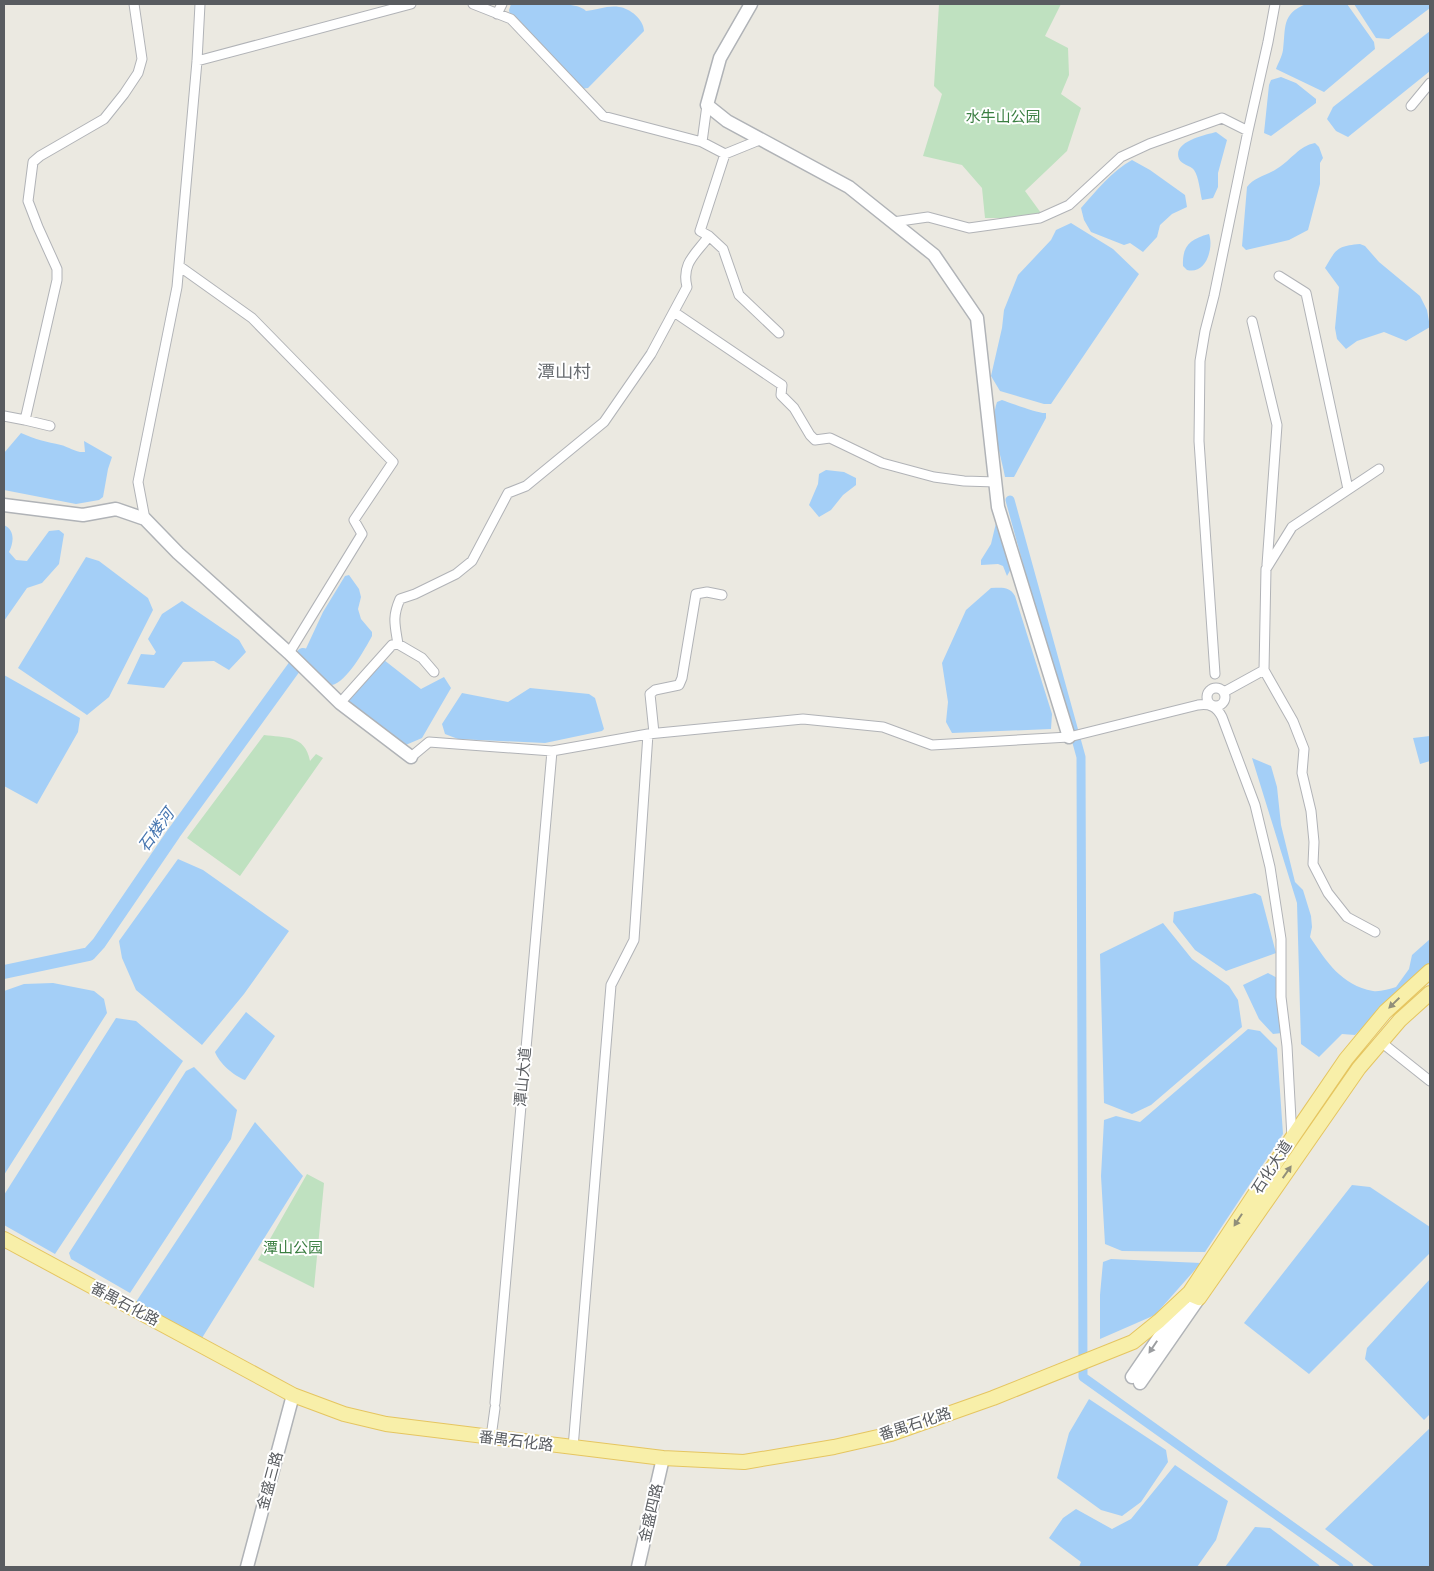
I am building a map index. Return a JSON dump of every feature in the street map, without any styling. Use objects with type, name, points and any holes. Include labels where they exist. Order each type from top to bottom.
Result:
[{"type":"main road","name":"石化大道","points":[[1195,1295],[1292,1138],[1346,1059],[1385,1012],[1430,971]]},
{"type":"main road","name":"石化大道","points":[[1195,1295],[1358,1068],[1400,1020],[1430,993]]},
{"type":"main road","name":"番禺石化路","points":[[4,1239],[293,1396],[344,1414],[386,1424],[573,1448],[663,1458],[744,1462],[834,1447],[891,1434],[993,1398],[1133,1342],[1158,1321],[1195,1295]]},
{"type":"street","points":[[25,420],[57,280],[57,269],[28,201],[33,162],[40,156],[104,119],[138,73],[142,59],[134,4]]},
{"type":"street","points":[[145,519],[138,482],[177,287],[197,61],[200,4]]},
{"type":"street","points":[[197,61],[392,6],[411,4]]},
{"type":"street","points":[[473,4],[511,19],[603,116],[702,142],[725,154],[762,139]]},
{"type":"street","points":[[497,14],[502,4]]},
{"type":"street","points":[[702,142],[707,105],[720,58],[751,4]]},
{"type":"street","points":[[1222,717],[1224,694],[1214,674],[1199,441],[1200,361],[1268,42],[1274,4]]},
{"type":"street","points":[[1411,106],[1430,83]]},
{"type":"street","points":[[707,105],[726,121],[849,187],[934,255],[977,318],[998,507],[1069,737]]},
{"type":"street","points":[[893,222],[928,217],[969,228],[1040,218],[1069,206],[1121,157],[1148,144],[1222,118],[1248,131]]},
{"type":"street","points":[[725,154],[700,231],[709,236],[723,249],[739,295],[779,334]]},
{"type":"street","points":[[398,644],[394,621],[395,610],[400,599],[415,594],[456,574],[472,561],[508,493],[526,486],[604,422],[652,354],[687,287],[685,279],[686,268],[709,236]]},
{"type":"street","points":[[179,266],[252,318],[393,462],[354,520],[362,534],[291,655]]},
{"type":"street","points":[[1280,276],[1306,293],[1348,489]]},
{"type":"street","points":[[674,312],[782,385],[781,395],[794,408],[815,440],[830,438],[882,464],[934,477],[964,481],[996,482]]},
{"type":"street","points":[[1252,321],[1277,425],[1266,569],[1264,670],[1293,721],[1304,749],[1302,773],[1311,810],[1314,842],[1313,864],[1328,893],[1347,917],[1375,932]]},
{"type":"street","points":[[4,416],[50,426]]},
{"type":"street","points":[[1266,569],[1292,526],[1379,469]]},
{"type":"street","points":[[4,505],[83,515],[116,509],[145,519],[178,553],[291,655],[340,703],[411,757],[428,742],[552,751],[651,734],[804,719],[883,727],[932,745],[1069,737],[1198,705],[1211,704],[1217,706],[1224,694],[1264,670]]},
{"type":"street","points":[[573,1448],[611,985],[634,940],[651,734],[650,694],[655,690],[679,686],[696,594],[707,592],[722,595]]},
{"type":"street","points":[[340,703],[392,645],[398,644],[422,658],[434,672]]},
{"type":"street","points":[[1214,674],[1208,699],[1220,711],[1255,805],[1270,867],[1281,939],[1281,997],[1287,1046],[1292,1138]]},
{"type":"street","points":[[1198,705],[1209,692],[1217,688],[1224,694]]},
{"type":"street","name":"潭山大道","points":[[491,1437],[552,751]]},
{"type":"street","points":[[1381,1042],[1430,1081]]},
{"type":"street","name":"石化大道","points":[[1136,1380],[1195,1295]]},
{"type":"street","name":"金盛三路","points":[[247,1567],[293,1396]]},
{"type":"street","name":"金盛四路","points":[[638,1567],[663,1458]]},
{"type":"green space","name":"水牛山公园","points":[[939,4],[1061,4],[1045,36],[1068,48],[1069,75],[1061,94],[1081,108],[1067,151],[1025,191],[1041,213],[1010,218],[985,218],[982,188],[962,165],[923,156],[942,94],[934,86]]},
{"type":"green space","points":[[264,735],[286,737],[299,742],[304,746],[310,761],[316,754],[323,758],[240,876],[187,838]]},
{"type":"green space","name":"潭山公园","points":[[307,1174],[324,1183],[314,1288],[258,1260]]},
{"type":"water","points":[[511,4],[562,4],[572,5],[586,11],[619,7],[636,15],[642,23],[644,31],[588,88],[581,89],[544,47],[510,15]]},
{"type":"water","points":[[1306,4],[1347,4],[1374,42],[1375,49],[1324,92],[1276,69],[1282,53],[1286,22],[1292,12]]},
{"type":"water","points":[[1354,4],[1430,4],[1430,8],[1389,39],[1376,38]]},
{"type":"water","points":[[1430,31],[1430,71],[1348,137],[1336,131],[1327,119],[1333,107]]},
{"type":"water","points":[[1281,77],[1296,83],[1316,99],[1316,103],[1271,136],[1264,133],[1269,85],[1271,80]]},
{"type":"water","points":[[1216,132],[1227,140],[1218,173],[1218,187],[1213,198],[1202,200],[1196,173],[1192,168],[1180,161],[1178,153],[1185,143]]},
{"type":"water","points":[[1315,143],[1319,147],[1323,158],[1320,163],[1320,184],[1308,230],[1289,240],[1246,250],[1242,246],[1247,187],[1257,178],[1283,165],[1304,147]]},
{"type":"water","points":[[1132,160],[1150,170],[1185,195],[1187,207],[1172,214],[1160,225],[1157,237],[1143,252],[1130,243],[1124,245],[1091,232],[1084,220],[1081,208],[1098,188]]},
{"type":"water","points":[[1071,223],[1113,249],[1139,274],[1051,404],[1044,404],[1000,391],[991,376],[1002,328],[1004,310],[1018,275],[1051,240],[1056,230]]},
{"type":"water","points":[[1209,234],[1209,253],[1204,264],[1194,270],[1187,270],[1183,266],[1183,259],[1188,244],[1197,238]]},
{"type":"water","points":[[1360,244],[1365,246],[1379,262],[1420,296],[1427,310],[1430,327],[1406,341],[1384,332],[1357,341],[1346,349],[1337,339],[1335,328],[1339,287],[1325,268],[1335,253],[1342,247]]},
{"type":"water","points":[[1002,400],[1046,413],[1046,418],[1014,477],[1005,477],[996,439],[995,411],[997,402]]},
{"type":"water","points":[[21,433],[82,452],[85,452],[84,441],[112,457],[103,497],[99,500],[76,504],[4,490],[4,453]]},
{"type":"water","points":[[826,470],[844,472],[856,478],[856,485],[843,495],[831,510],[819,517],[809,505],[818,484],[819,474]]},
{"type":"water","points":[[996,523],[1012,567],[1007,576],[1003,566],[998,564],[981,565],[981,560],[991,544]]},
{"type":"water","points":[[4,525],[12,533],[13,540],[9,552],[16,560],[27,561],[49,531],[59,530],[64,534],[59,564],[42,583],[27,588],[4,621]]},
{"type":"water","points":[[86,557],[99,561],[148,598],[153,610],[109,697],[87,715],[18,668]]},
{"type":"water","points":[[349,575],[359,589],[361,597],[358,609],[361,619],[372,632],[372,636],[349,672],[332,685],[309,667],[303,655],[323,612],[345,576]]},
{"type":"water","points":[[991,588],[1008,589],[1015,596],[1052,714],[1051,729],[952,733],[946,722],[948,702],[942,663],[966,610]]},
{"type":"water","points":[[182,601],[239,640],[246,652],[229,670],[214,661],[183,662],[164,688],[127,684],[141,654],[154,655],[156,652],[148,639],[162,614]]},
{"type":"water","points":[[384,660],[421,689],[444,677],[451,688],[422,738],[401,747],[348,706],[347,698]]},
{"type":"water","points":[[4,675],[80,718],[78,732],[37,804],[4,786]]},
{"type":"water","points":[[530,688],[589,694],[595,698],[604,729],[545,743],[458,739],[445,734],[442,724],[462,693],[508,702]]},
{"type":"water","points":[[1430,736],[1430,761],[1420,764],[1413,738]]},
{"type":"water","points":[[1252,758],[1271,766],[1277,787],[1281,825],[1295,882],[1303,890],[1311,916],[1312,927],[1310,937],[1336,971],[1352,984],[1373,991],[1382,991],[1396,987],[1409,969],[1412,955],[1430,939],[1430,965],[1355,1035],[1342,1034],[1319,1057],[1301,1044],[1297,903]]},
{"type":"water","points":[[178,859],[203,870],[289,931],[244,994],[202,1045],[136,990],[122,958],[119,941]]},
{"type":"water","points":[[1255,893],[1261,896],[1276,953],[1226,971],[1195,950],[1173,922],[1174,912]]},
{"type":"water","points":[[1163,923],[1192,959],[1229,986],[1238,1000],[1242,1027],[1151,1105],[1132,1114],[1104,1103],[1100,954]]},
{"type":"water","points":[[1268,973],[1279,979],[1282,1033],[1273,1034],[1259,1019],[1243,985]]},
{"type":"water","points":[[53,983],[94,991],[104,999],[107,1013],[4,1175],[4,991],[24,984]]},
{"type":"water","points":[[246,1012],[275,1036],[245,1080],[227,1069],[215,1052]]},
{"type":"water","points":[[116,1018],[136,1021],[183,1061],[55,1254],[4,1225],[4,1195]]},
{"type":"water","points":[[1248,1029],[1260,1031],[1277,1048],[1283,1134],[1205,1252],[1122,1251],[1105,1244],[1101,1176],[1104,1120],[1116,1116],[1140,1122]]},
{"type":"water","points":[[194,1067],[237,1110],[231,1139],[130,1293],[71,1259],[69,1253],[186,1071]]},
{"type":"water","points":[[255,1122],[303,1176],[202,1338],[136,1302]]},
{"type":"water","points":[[1352,1185],[1370,1187],[1430,1227],[1430,1253],[1309,1374],[1244,1323]]},
{"type":"water","points":[[1111,1259],[1201,1263],[1155,1315],[1100,1339],[1100,1295],[1103,1262]]},
{"type":"water","points":[[1430,1279],[1430,1414],[1424,1420],[1365,1359],[1367,1348]]},
{"type":"water","points":[[1089,1399],[1166,1450],[1168,1462],[1141,1502],[1122,1516],[1101,1510],[1057,1478],[1069,1433]]},
{"type":"water","points":[[1430,1428],[1430,1567],[1375,1567],[1325,1529]]},
{"type":"water","points":[[1175,1465],[1228,1501],[1216,1540],[1197,1567],[1079,1567],[1081,1562],[1049,1538],[1063,1518],[1076,1509],[1112,1529],[1131,1519]]},
{"type":"water","points":[[1255,1527],[1270,1528],[1320,1567],[1225,1567]]},
{"type":"waterway","points":[[1010,500],[1081,757],[1083,1377],[1349,1567]]},
{"type":"waterway","name":"石楼河","points":[[4,972],[89,954],[99,943],[174,833],[303,655]]},
{"type":"district","name":"潭山村","points":[[564,372]]}]
